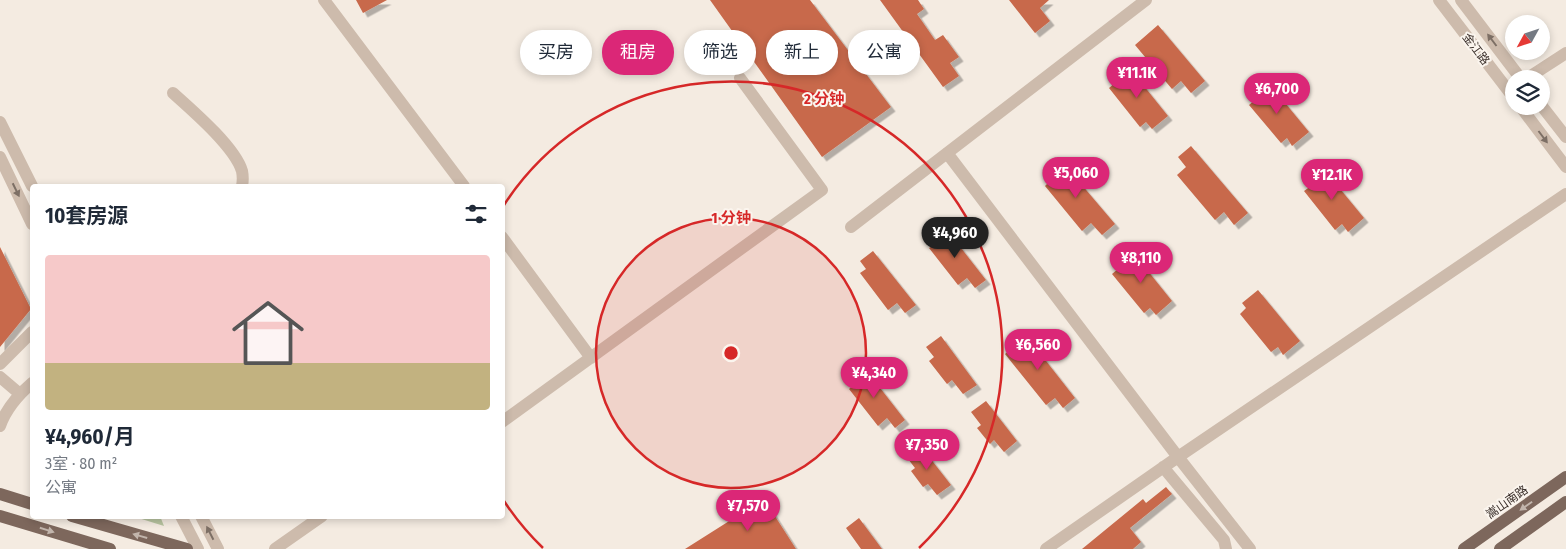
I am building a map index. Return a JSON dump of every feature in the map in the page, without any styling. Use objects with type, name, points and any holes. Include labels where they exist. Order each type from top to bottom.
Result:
[{"type":"main road","name":"嵩山南路","points":[[1464,549],[1566,478]]},
{"type":"main road","points":[[0,494],[30,503]]},
{"type":"main road","points":[[1500,549],[1566,502]]},
{"type":"main road","points":[[0,516],[110,549]]},
{"type":"main road","points":[[82,519],[187,549]]},
{"type":"street","points":[[324,0],[462,184]]},
{"type":"street","points":[[851,227],[1146,0]]},
{"type":"street","name":"金江路","points":[[1461,0],[1514,70]]},
{"type":"street","name":"金江路","points":[[1445,2],[1505,85]]},
{"type":"street","points":[[1540,70],[1566,53]]},
{"type":"street","points":[[505,420],[822,190],[740,78]]},
{"type":"street","points":[[173,93],[216,134],[235,157],[242,170],[242,184]]},
{"type":"street","points":[[1527,115],[1566,167]]},
{"type":"street","points":[[1549,115],[1566,137]]},
{"type":"street","points":[[0,122],[31,184]]},
{"type":"street","points":[[947,153],[1250,549]]},
{"type":"street","points":[[0,157],[30,220]]},
{"type":"street","points":[[1046,549],[1163,467],[1566,194]]},
{"type":"street","points":[[505,241],[591,358]]},
{"type":"street","points":[[0,364],[30,334]]},
{"type":"street","points":[[0,377],[20,394]]},
{"type":"street","points":[[0,426],[3,418],[20,394],[30,385]]},
{"type":"street","points":[[1163,467],[1224,540],[1226,549]]},
{"type":"street","points":[[183,519],[198,549]]},
{"type":"street","points":[[203,519],[218,549]]},
{"type":"street","points":[[275,549],[318,519]]},
{"type":"green space","points":[[142,519],[161,519],[164,526]]},
{"type":"building","points":[[356,0],[387,0],[363,13]]},
{"type":"building","points":[[710,0],[810,0],[833,30],[766,30],[766,75],[838,75],[838,37],[848,50],[848,75],[867,75],[891,107],[822,157],[756,64],[756,30],[731,30]]},
{"type":"building","points":[[880,0],[918,0],[924,9],[917,14],[935,40],[943,35],[959,57],[950,63],[959,76],[943,87],[920,55],[920,30],[902,30]]},
{"type":"building","points":[[1009,0],[1049,0],[1040,8],[1050,21],[1035,33]]},
{"type":"building","points":[[1158,25],[1205,81],[1191,93],[1181,81],[1172,89],[1135,45]]},
{"type":"building","points":[[1127,65],[1168,116],[1152,129],[1146,122],[1140,127],[1109,88],[1115,83],[1111,78]]},
{"type":"building","points":[[1267,81],[1309,132],[1292,146],[1287,138],[1281,143],[1249,105],[1256,99],[1251,94]]},
{"type":"building","points":[[1191,146],[1248,213],[1234,225],[1224,212],[1215,220],[1177,175],[1186,167],[1178,157]]},
{"type":"building","points":[[1058,157],[1115,224],[1102,235],[1091,223],[1082,231],[1045,186],[1053,178],[1045,168]]},
{"type":"building","points":[[1322,167],[1364,218],[1348,232],[1342,224],[1335,230],[1304,191],[1311,186],[1306,180]]},
{"type":"building","points":[[943,225],[986,280],[975,288],[967,278],[958,285],[929,248],[936,244],[930,236]]},
{"type":"building","points":[[0,247],[30,310],[0,347]]},
{"type":"building","points":[[1131,250],[1172,301],[1156,315],[1150,308],[1144,313],[1112,274],[1119,268],[1115,263]]},
{"type":"building","points":[[873,251],[916,305],[905,313],[897,303],[888,310],[860,273],[866,269],[860,261]]},
{"type":"building","points":[[1258,290],[1300,341],[1283,355],[1278,347],[1271,352],[1240,314],[1246,308],[1242,303]]},
{"type":"building","points":[[1021,329],[1075,398],[1063,408],[1055,398],[1046,405],[1005,354],[1016,345],[1010,337]]},
{"type":"building","points":[[941,336],[977,385],[963,394],[952,380],[947,384],[929,361],[934,357],[926,347]]},
{"type":"building","points":[[863,366],[905,420],[895,428],[887,418],[878,426],[849,389],[855,384],[849,376]]},
{"type":"building","points":[[986,401],[1017,441],[1004,452],[994,440],[990,444],[977,428],[981,425],[971,412]]},
{"type":"building","points":[[919,444],[951,485],[937,495],[928,484],[923,487],[911,471],[915,468],[905,455]]},
{"type":"building","points":[[1166,487],[1172,494],[1130,528],[1141,542],[1133,549],[1082,549],[1143,499],[1146,503]]},
{"type":"building","points":[[764,499],[796,549],[685,549]]},
{"type":"building","points":[[859,518],[882,549],[861,549],[846,528]]}]
